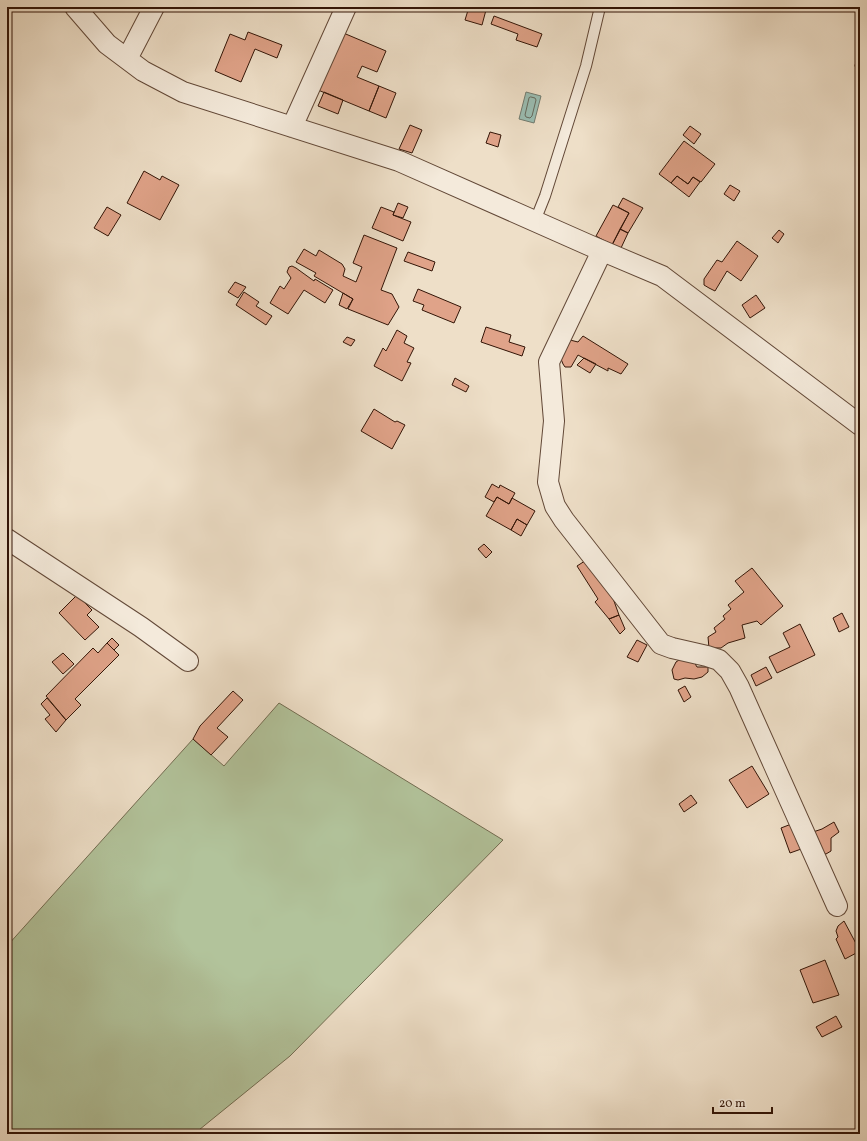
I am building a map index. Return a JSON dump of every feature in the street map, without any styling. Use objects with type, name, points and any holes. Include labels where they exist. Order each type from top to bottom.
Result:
[{"type":"street","points":[[75,7],[107,44],[143,71],[183,92],[399,161],[662,276],[860,425]]},
{"type":"street","points":[[127,59],[154,7]]},
{"type":"street","points":[[292,127],[346,7]]},
{"type":"street","points":[[602,251],[548,362],[554,421],[548,482],[551,496],[555,506],[564,520],[661,644],[719,660],[730,671],[743,695],[837,906]]},
{"type":"street","points":[[7,540],[140,627],[188,661]]},
{"type":"lane","points":[[535,221],[545,196],[586,66],[600,7]]},
{"type":"green space","points":[[279,703],[503,840],[290,1056],[194,1134],[7,1134],[7,946],[193,739],[224,766]]},
{"type":"water","points":[[526,92],[541,96],[534,123],[519,119]]},
{"type":"building","points":[[469,7],[486,10],[482,25],[465,20]]},
{"type":"building","points":[[494,16],[542,34],[537,47],[516,40],[518,34],[491,24]]},
{"type":"building","points":[[248,32],[282,45],[277,58],[255,49],[241,82],[215,71],[230,34],[245,40]]},
{"type":"building","points":[[341,32],[386,51],[377,72],[362,66],[357,77],[379,86],[369,111],[318,90]]},
{"type":"building","points":[[860,56],[860,73],[856,70],[855,65]]},
{"type":"building","points":[[379,86],[396,93],[386,118],[369,111]]},
{"type":"building","points":[[324,92],[343,100],[338,114],[318,106]]},
{"type":"building","points":[[410,125],[422,130],[412,153],[399,149]]},
{"type":"building","points":[[690,126],[701,134],[694,144],[683,135]]},
{"type":"building","points":[[490,132],[501,135],[498,147],[486,143]]},
{"type":"building","points":[[684,141],[715,164],[701,182],[693,177],[688,184],[677,176],[671,183],[659,174]]},
{"type":"building","points":[[144,171],[160,180],[162,176],[179,185],[160,220],[127,203]]},
{"type":"building","points":[[677,176],[688,184],[693,177],[700,182],[689,197],[671,183]]},
{"type":"building","points":[[730,185],[740,191],[734,201],[724,194]]},
{"type":"building","points":[[623,198],[643,208],[628,233],[620,229],[629,213],[618,207]]},
{"type":"building","points":[[398,203],[408,207],[403,218],[393,215]]},
{"type":"building","points":[[613,205],[629,213],[612,245],[596,236]]},
{"type":"building","points":[[107,207],[121,215],[108,236],[94,228]]},
{"type":"building","points":[[381,207],[394,212],[393,215],[411,222],[403,241],[372,228]]},
{"type":"building","points":[[620,229],[628,233],[621,248],[612,245]]},
{"type":"building","points":[[779,230],[784,234],[778,243],[772,238]]},
{"type":"building","points":[[364,235],[397,248],[381,290],[392,294],[399,307],[388,325],[348,309],[353,299],[314,276],[316,273],[296,262],[304,249],[316,256],[319,250],[342,264],[345,269],[343,276],[356,282],[362,267],[353,263]]},
{"type":"building","points":[[737,241],[758,256],[741,281],[727,271],[715,291],[704,285],[704,279],[717,260],[722,262]]},
{"type":"building","points":[[408,252],[435,262],[432,271],[404,261]]},
{"type":"building","points":[[292,266],[314,281],[315,279],[333,290],[325,303],[304,290],[288,314],[270,303],[280,286],[284,289],[291,278],[287,272],[289,267]]},
{"type":"building","points":[[235,282],[246,287],[238,298],[228,292]]},
{"type":"building","points":[[418,289],[461,307],[454,323],[422,310],[424,305],[413,301]]},
{"type":"building","points":[[244,292],[259,302],[256,306],[272,316],[266,325],[236,305]]},
{"type":"building","points":[[343,293],[353,299],[347,309],[339,305]]},
{"type":"building","points":[[756,295],[765,308],[750,318],[742,305]]},
{"type":"building","points":[[486,327],[511,335],[509,342],[525,347],[522,356],[481,342]]},
{"type":"building","points":[[397,330],[407,336],[404,343],[414,348],[407,362],[411,363],[402,381],[374,366],[383,348],[386,351]]},
{"type":"building","points":[[583,336],[628,364],[621,374],[608,368],[608,371],[578,355],[571,367],[565,367],[561,359],[570,340],[578,342]]},
{"type":"building","points":[[347,337],[355,340],[351,346],[343,342]]},
{"type":"building","points":[[584,358],[596,364],[590,373],[577,365]]},
{"type":"building","points":[[455,378],[469,386],[466,392],[452,385]]},
{"type":"building","points":[[374,409],[395,422],[397,421],[405,425],[392,449],[361,431]]},
{"type":"building","points":[[492,484],[499,488],[500,485],[515,493],[509,504],[497,497],[494,502],[485,497]]},
{"type":"building","points":[[497,497],[509,504],[512,498],[535,511],[527,525],[517,519],[511,530],[486,516]]},
{"type":"building","points":[[517,519],[527,525],[521,536],[511,530]]},
{"type":"building","points":[[484,544],[492,552],[486,558],[478,549]]},
{"type":"building","points":[[588,559],[610,590],[619,615],[609,619],[595,602],[598,599],[577,566]]},
{"type":"building","points":[[752,568],[783,606],[761,625],[757,621],[742,625],[745,638],[728,643],[721,648],[709,648],[708,637],[716,632],[714,628],[725,619],[723,616],[731,609],[728,605],[744,592],[735,581]]},
{"type":"building","points":[[77,595],[92,610],[87,615],[99,627],[85,640],[59,613]]},
{"type":"building","points":[[842,613],[849,627],[839,632],[833,618]]},
{"type":"building","points":[[619,615],[625,629],[620,634],[609,619]]},
{"type":"building","points":[[800,624],[815,655],[777,673],[769,657],[790,647],[783,633]]},
{"type":"building","points":[[112,638],[119,645],[114,650],[107,643]]},
{"type":"building","points":[[637,640],[647,645],[638,662],[627,657]]},
{"type":"building","points":[[107,643],[119,655],[75,699],[81,705],[66,720],[46,696],[93,648],[98,653]]},
{"type":"building","points":[[63,653],[74,664],[63,674],[52,662]]},
{"type":"building","points":[[682,658],[694,662],[697,667],[708,667],[708,672],[702,677],[694,679],[674,679],[672,670],[676,662]]},
{"type":"building","points":[[766,667],[772,678],[756,686],[751,675]]},
{"type":"building","points":[[685,686],[691,697],[684,702],[678,690]]},
{"type":"building","points":[[233,691],[243,700],[217,728],[228,737],[211,755],[193,739],[200,726]]},
{"type":"building","points":[[47,698],[66,720],[56,732],[45,719],[50,715],[41,704]]},
{"type":"building","points":[[752,766],[769,794],[747,808],[729,780]]},
{"type":"building","points":[[691,795],[697,803],[684,812],[679,804]]},
{"type":"building","points":[[834,822],[839,832],[831,838],[831,851],[826,854],[819,852],[813,832]]},
{"type":"building","points":[[794,823],[804,848],[790,853],[781,828]]},
{"type":"building","points":[[844,921],[860,951],[845,959],[836,939],[838,937],[836,931],[838,926]]},
{"type":"building","points":[[825,960],[839,995],[813,1003],[800,970]]},
{"type":"building","points":[[836,1016],[842,1027],[822,1037],[816,1027]]}]
